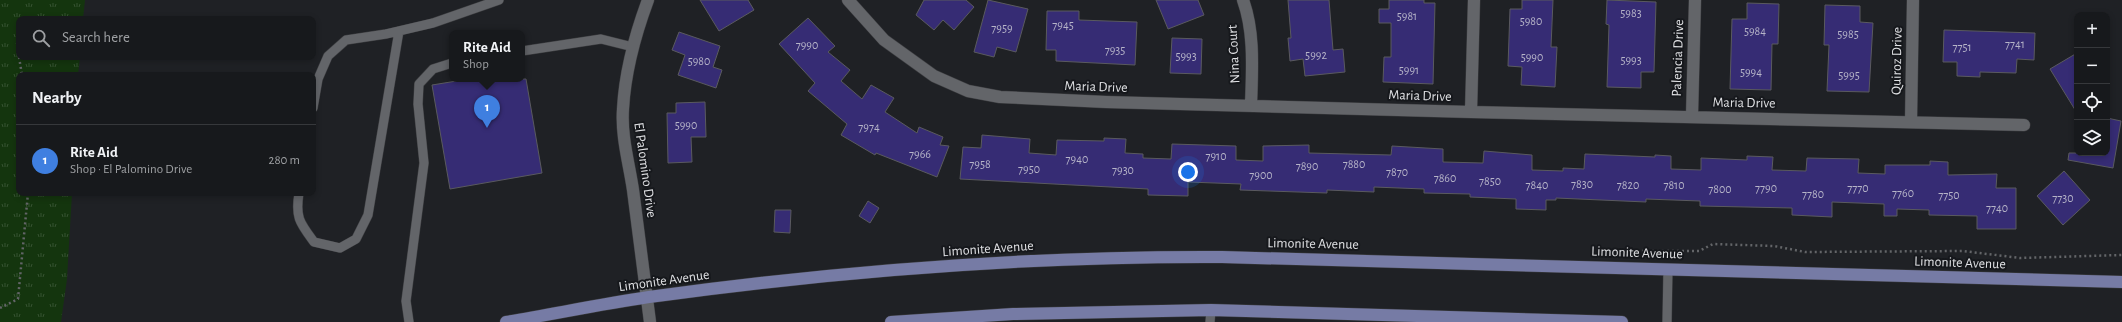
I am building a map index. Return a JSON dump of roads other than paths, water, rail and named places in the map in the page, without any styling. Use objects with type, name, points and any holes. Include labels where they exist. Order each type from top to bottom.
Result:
[{"type":"main road","name":"Limonite Avenue","points":[[506,322],[647,298],[877,272],[994,263],[1120,257],[1222,257],[2122,282]]},
{"type":"main road","points":[[891,322],[1013,314],[1622,322]]},
{"type":"street","name":"El Palomino Drive","points":[[648,0],[628,68],[623,110],[623,134],[633,187],[650,322]]},
{"type":"street","name":"Maria Drive","points":[[848,0],[884,40],[904,56],[934,76],[968,91],[1030,100],[2024,125]]},
{"type":"street","name":"Nina Court","points":[[1243,0],[1250,33],[1252,62],[1251,106]]},
{"type":"street","points":[[1471,112],[1474,0]]},
{"type":"street","name":"Palencia Drive","points":[[1692,116],[1695,0]]},
{"type":"street","name":"Quiroz Drive","points":[[1911,122],[1913,0]]},
{"type":"lane","points":[[316,91],[318,79],[328,56],[346,40],[399,31],[433,23],[499,0]]},
{"type":"lane","points":[[298,196],[296,210],[303,226],[314,242],[340,248],[356,239],[368,215],[399,31]]},
{"type":"lane","points":[[525,51],[601,39],[633,47]]},
{"type":"lane","points":[[409,322],[406,301],[424,163],[418,104],[419,84],[433,69],[449,64]]},
{"type":"lane","points":[[1667,322],[1668,269]]},
{"type":"place","name":"Rite Aid","points":[[487,128]]}]
